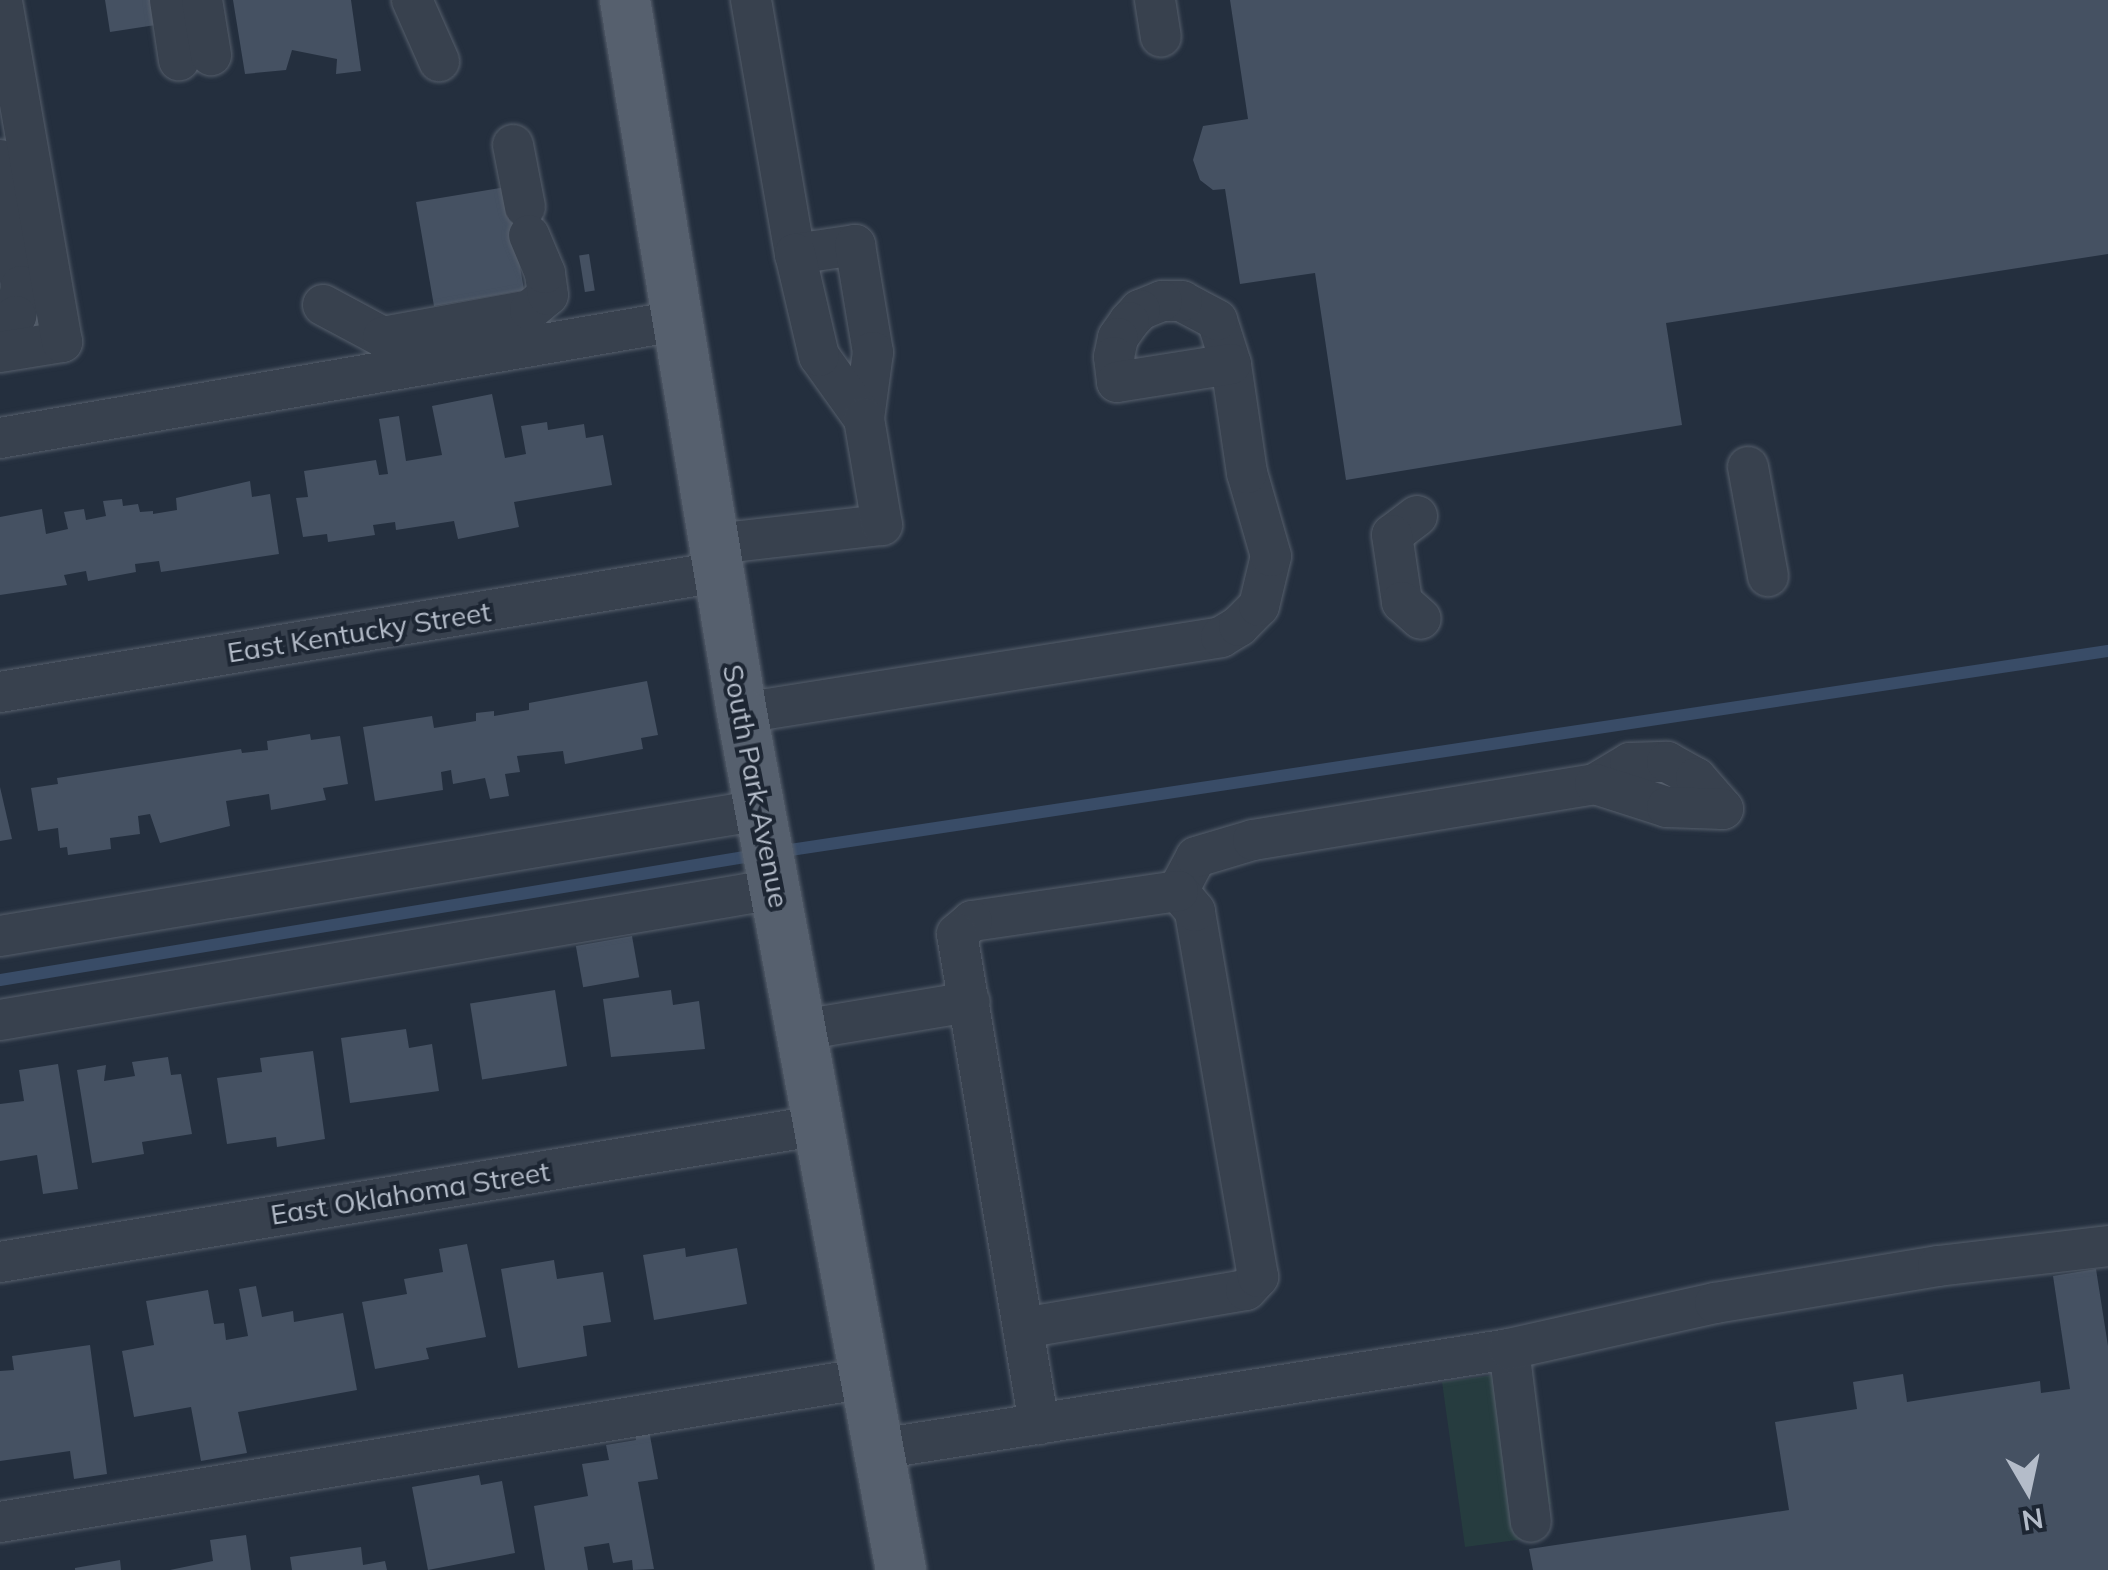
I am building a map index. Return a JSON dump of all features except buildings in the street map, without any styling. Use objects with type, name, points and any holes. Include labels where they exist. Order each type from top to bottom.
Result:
[{"type":"main road","name":"South Park Avenue","points":[[624,0],[742,713],[901,1570]]},
{"type":"street","points":[[0,352],[62,342],[2,0]]},
{"type":"street","points":[[170,0],[195,58],[202,0]]},
{"type":"street","points":[[412,0],[438,61]]},
{"type":"street","points":[[751,0],[795,254],[819,356],[864,419]]},
{"type":"street","points":[[0,129],[18,89]]},
{"type":"street","points":[[324,305],[382,337],[530,310],[548,295],[545,273],[527,221],[514,145]]},
{"type":"street","points":[[0,160],[21,286],[16,316],[0,333]]},
{"type":"street","points":[[795,254],[855,244],[873,352],[864,419]]},
{"type":"street","points":[[742,713],[1221,638],[1239,626],[1258,606],[1272,556],[1247,473],[1231,364],[1217,320],[1182,301],[1162,301],[1140,310],[1118,338],[1116,382],[1231,364]]},
{"type":"street","points":[[0,438],[677,321]]},
{"type":"street","name":"East Kentucky Street","points":[[0,692],[882,525],[864,419]]},
{"type":"street","points":[[1748,467],[1768,576]]},
{"type":"street","points":[[1417,516],[1392,535],[1402,602],[1421,619]]},
{"type":"street","points":[[1178,891],[1196,857],[1253,840],[1595,784]]},
{"type":"street","points":[[0,936],[762,818]]},
{"type":"street","points":[[0,1020],[775,888]]},
{"type":"street","points":[[1038,1424],[958,934],[972,921],[1178,891]]},
{"type":"street","points":[[1023,1328],[1246,1290],[1258,1277],[1194,911],[1178,891]]},
{"type":"street","points":[[802,1030],[970,1002]]},
{"type":"street","name":"East Oklahoma Street","points":[[0,1262],[820,1125]]},
{"type":"street","points":[[879,1448],[1509,1349],[1715,1303],[1938,1266],[2108,1246]]},
{"type":"street","points":[[1509,1349],[1531,1522]]},
{"type":"street","points":[[0,1522],[866,1378]]},
{"type":"green space","points":[[1532,1370],[1551,1504],[1534,1507],[1538,1537],[1465,1547],[1442,1382]]},
{"type":"waterway","points":[[777,852],[2108,651]]},
{"type":"waterway","points":[[0,980],[757,855]]}]
